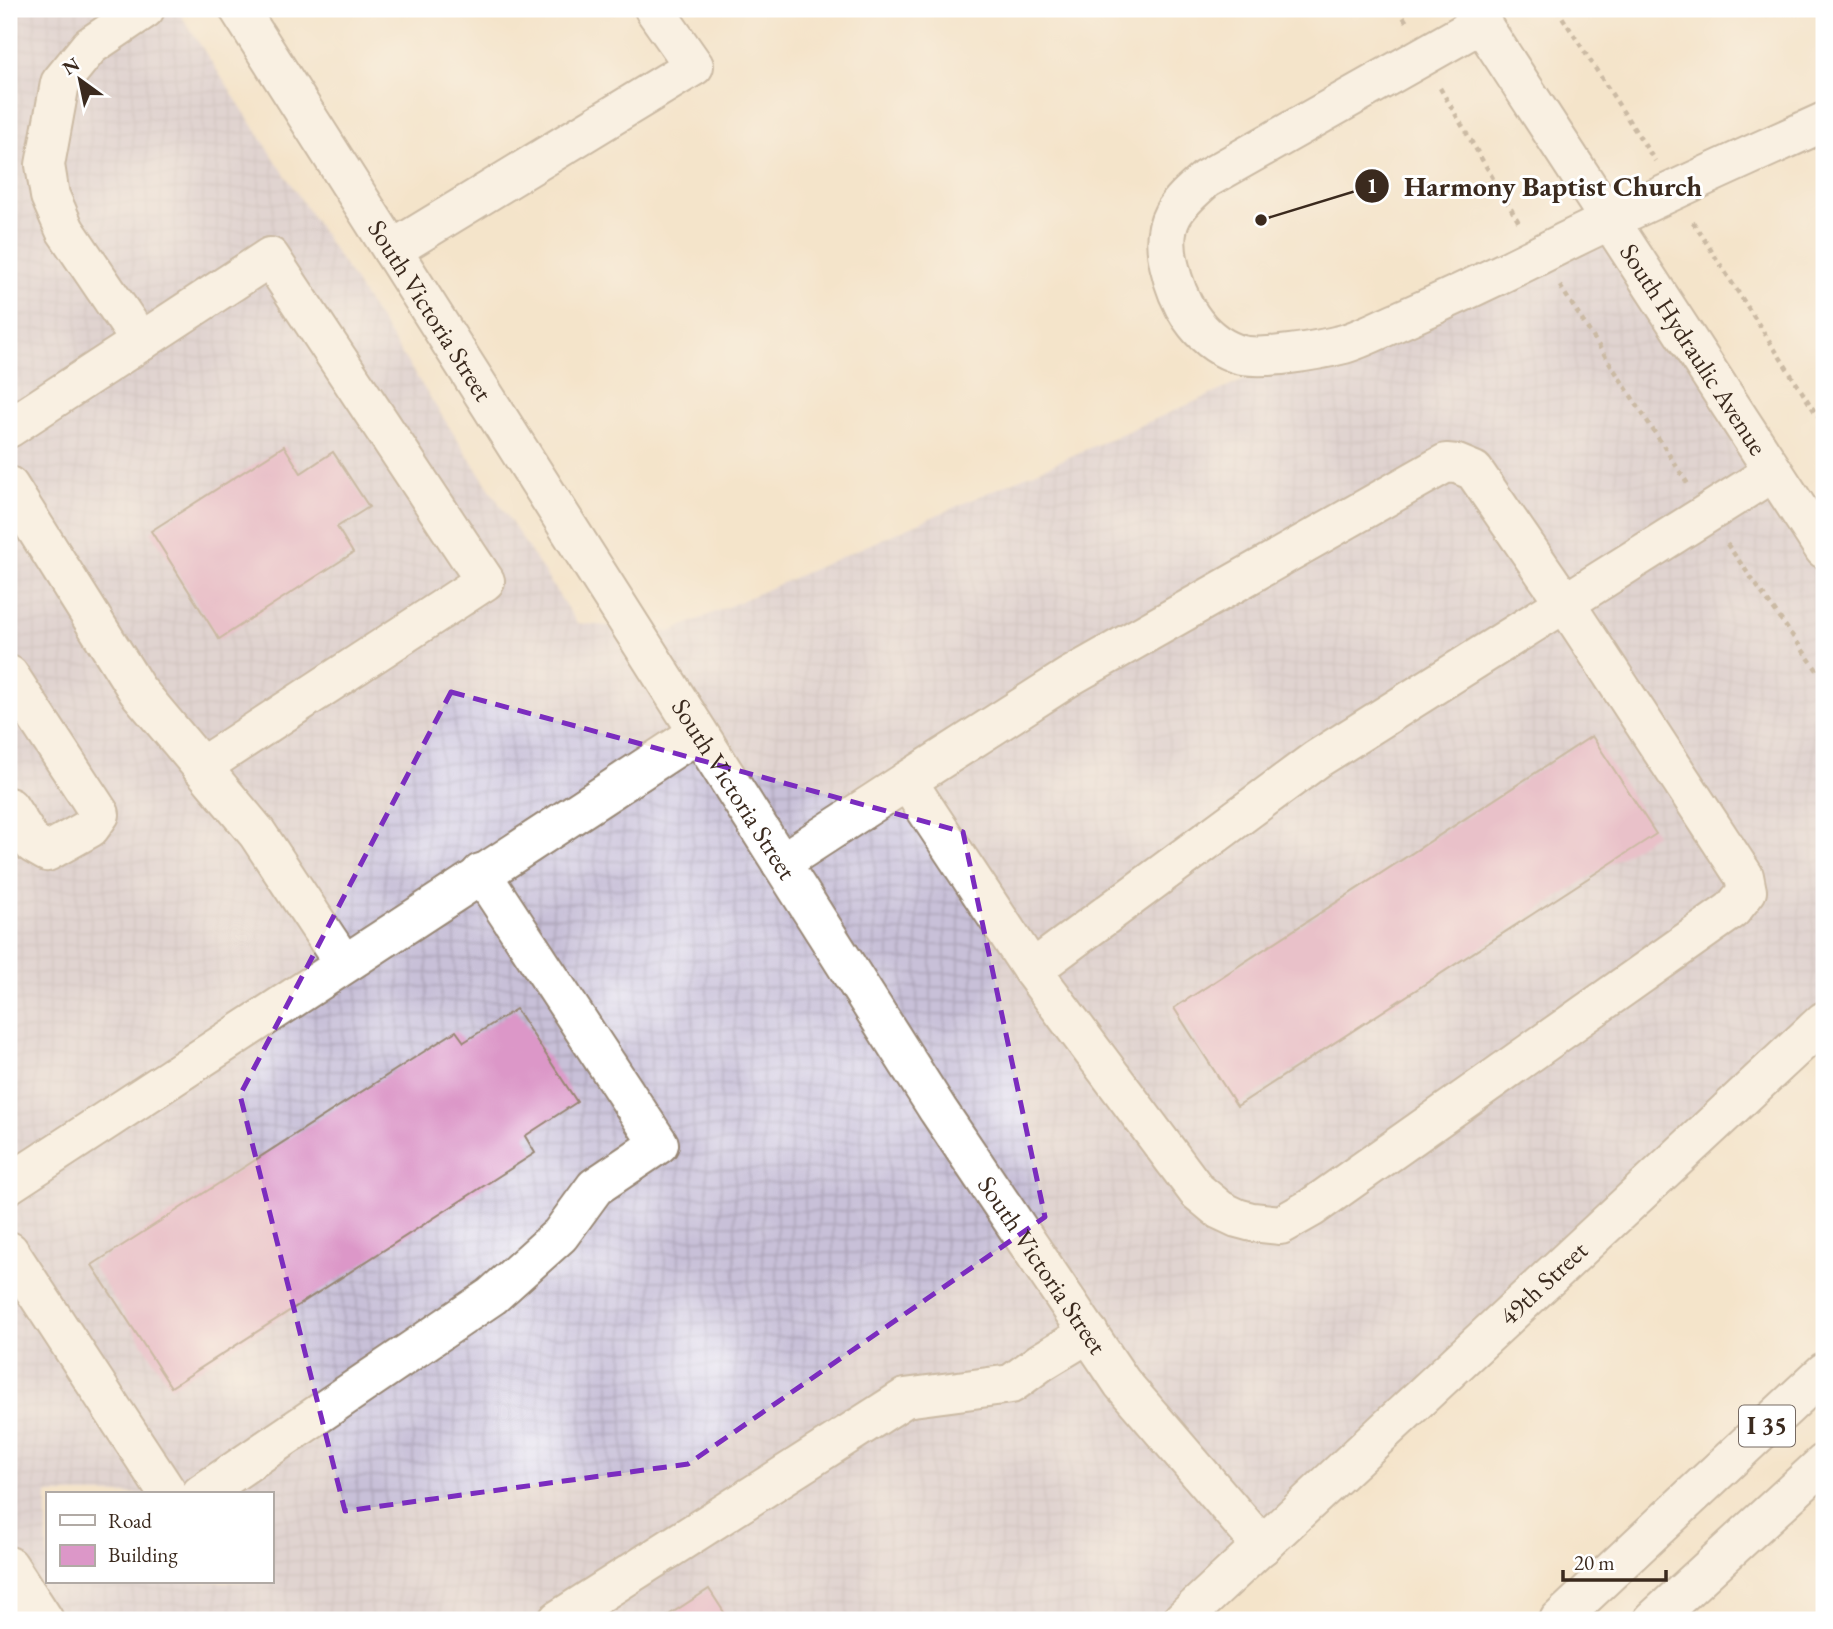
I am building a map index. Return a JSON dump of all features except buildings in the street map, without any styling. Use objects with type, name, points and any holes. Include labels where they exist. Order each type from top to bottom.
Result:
[{"type":"main road","points":[[141,342],[65,230],[50,196],[45,165],[60,83],[90,46],[145,9]]},
{"type":"main road","name":"South Victoria Street","points":[[239,9],[938,1110],[1122,1383],[1262,1546]]},
{"type":"main road","points":[[392,250],[694,66],[654,9]]},
{"type":"main road","points":[[1477,16],[1425,55],[1206,179],[1181,201],[1169,220],[1166,236],[1168,260],[1173,282],[1191,321],[1210,338],[1237,355],[1307,351],[1347,343],[1461,295],[1609,220],[1824,122]]},
{"type":"main road","name":"South Hydraulic Avenue","points":[[1477,16],[1824,549]]},
{"type":"main road","points":[[9,428],[270,257],[485,582],[201,766]]},
{"type":"main road","points":[[781,863],[907,781],[1069,677],[1446,463],[1474,471],[1565,603],[1744,876],[1747,891],[1732,910],[1311,1208],[1281,1225],[1252,1222],[1237,1219],[1220,1210],[1197,1191],[1032,970],[907,781]]},
{"type":"main road","points":[[1032,970],[1317,759],[1773,472]]},
{"type":"main road","points":[[9,486],[137,690],[257,833],[344,964]]},
{"type":"main road","points":[[9,675],[100,814],[90,828],[47,852],[33,844],[9,807]]},
{"type":"main road","points":[[9,1184],[698,733]]},
{"type":"main road","points":[[204,1492],[492,1296],[560,1235],[595,1186],[659,1144],[481,873]]},
{"type":"main road","name":"49th Street","points":[[1182,1620],[1824,1021]]},
{"type":"main road","points":[[9,1251],[166,1492]]},
{"type":"main road","points":[[558,1620],[905,1398],[1012,1384],[1041,1362],[1089,1333]]},
{"type":"main road","name":"I 35","points":[[1559,1620],[1824,1373]]},
{"type":"main road","name":"I 35","points":[[1653,1620],[1824,1463]]},
{"type":"main road","points":[[9,1566],[44,1620]]},
{"type":"path","points":[[1398,9],[1416,36],[1441,90],[1508,206],[1737,559],[1824,680]]},
{"type":"highlighted area","points":[[451,692],[963,832],[1045,1217],[688,1464],[345,1511],[240,1095]]},
{"type":"shaded area","points":[[9,9],[177,9],[577,623],[670,632],[1609,220],[1824,549],[1824,1016],[1163,1620],[9,1620]]},
{"type":"place","name":"Harmony Baptist Church","points":[[1261,220]]}]
